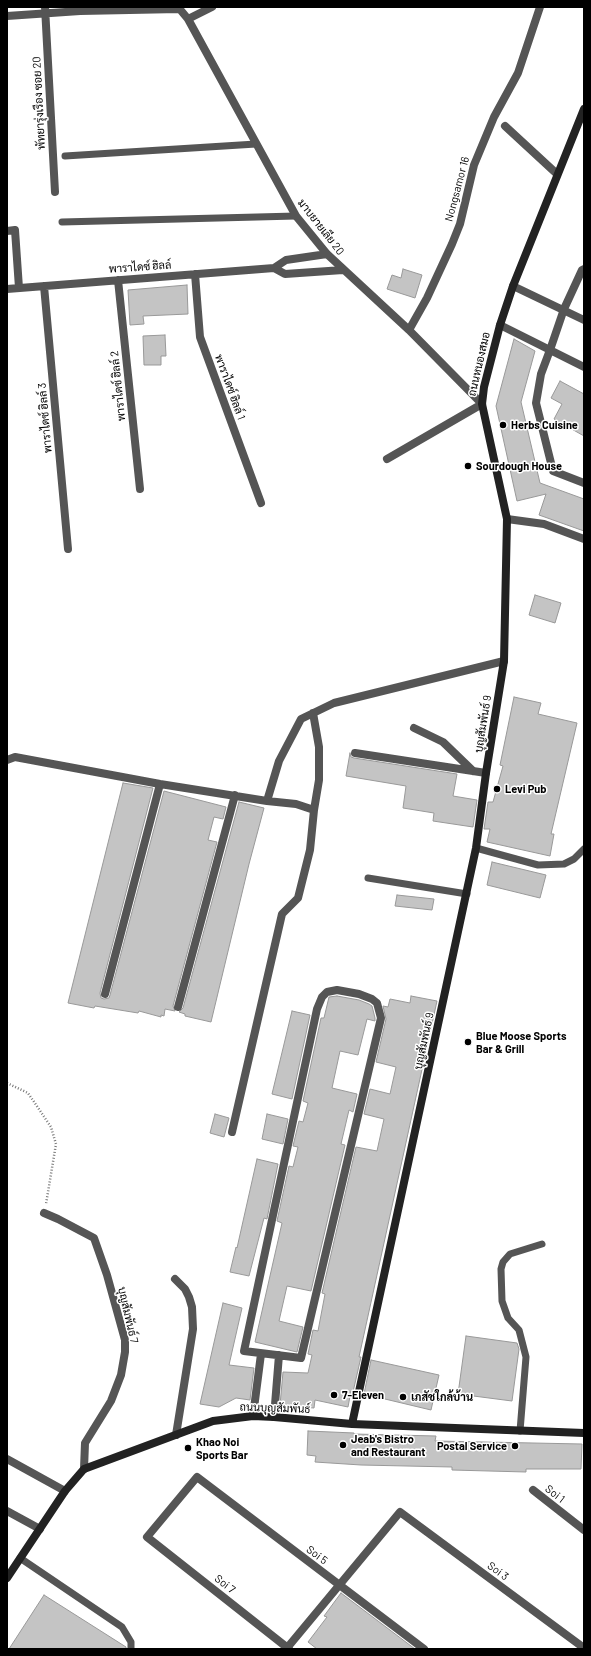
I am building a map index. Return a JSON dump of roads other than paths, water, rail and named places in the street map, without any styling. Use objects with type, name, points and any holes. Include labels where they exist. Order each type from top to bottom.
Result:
[{"type":"street","points":[[188,20],[212,7]]},
{"type":"street","name":"Nongsamor 16","points":[[409,330],[427,298],[452,244],[460,224],[474,164],[494,117],[518,73],[540,7]]},
{"type":"street","points":[[7,16],[45,10],[80,11],[178,8]]},
{"type":"street","name":"มาบยายเลีย 20","points":[[178,8],[188,20],[296,216],[326,254],[409,330],[482,404]]},
{"type":"street","name":"พัทยารุ่งเรือง ซอย 20","points":[[45,10],[55,192]]},
{"type":"street","name":"ถนนหนองสมอ","points":[[504,661],[507,519],[482,404],[500,325],[513,286],[584,109]]},
{"type":"street","points":[[505,126],[557,174]]},
{"type":"street","points":[[7,231],[15,230],[19,288]]},
{"type":"street","name":"พาราไดซ์ ฮิลล์","points":[[7,289],[274,268],[286,260],[326,254]]},
{"type":"street","name":"พาราไดซ์ ฮิลล์","points":[[274,268],[285,274],[343,270]]},
{"type":"street","points":[[584,269],[582,270],[564,310],[541,374],[536,403],[553,471],[584,483]]},
{"type":"street","name":"พาราไดซ์ ฮิลล์ 1","points":[[194,274],[200,337],[261,503]]},
{"type":"street","name":"พาราไดซ์ ฮิลล์ 2","points":[[118,280],[140,489]]},
{"type":"street","name":"พาราไดซ์ ฮิลล์ 3","points":[[44,286],[68,549]]},
{"type":"street","points":[[513,286],[584,320]]},
{"type":"street","points":[[500,325],[584,367]]},
{"type":"street","points":[[387,459],[482,404]]},
{"type":"street","points":[[507,519],[544,524],[584,539]]},
{"type":"street","points":[[267,800],[279,761],[300,719],[334,703],[504,661]]},
{"type":"street","name":"บุญสัมพันธ์ 9","points":[[352,1424],[467,894],[476,848],[486,773],[504,661]]},
{"type":"street","points":[[232,1132],[282,914],[298,898],[310,850],[319,780],[319,747],[313,713]]},
{"type":"street","points":[[414,728],[443,742],[473,771]]},
{"type":"street","points":[[355,753],[486,773]]},
{"type":"street","points":[[7,760],[15,757],[160,784],[296,804],[314,810]]},
{"type":"street","points":[[105,994],[160,784]]},
{"type":"street","points":[[178,1007],[235,796]]},
{"type":"street","points":[[337,990],[359,994],[377,1002],[381,1018],[301,1358],[279,1355],[244,1351],[318,1009],[322,997],[327,992],[337,990]]},
{"type":"street","name":"บุญสัมพันธ์ 7","points":[[44,1213],[94,1238],[107,1275],[125,1340],[122,1375],[111,1401],[86,1443],[84,1469]]},
{"type":"street","points":[[175,1279],[185,1289],[189,1297],[192,1307],[193,1329],[176,1435]]},
{"type":"street","points":[[253,1416],[261,1354]]},
{"type":"street","points":[[274,1417],[279,1355]]},
{"type":"street","name":"ถนนบุญสัมพันธ์","points":[[7,1578],[65,1491],[84,1469],[214,1421],[253,1416],[352,1424],[584,1433]]},
{"type":"street","points":[[7,1459],[65,1491]]},
{"type":"street","name":"Soi 7","points":[[196,1477],[147,1537],[288,1648]]},
{"type":"street","name":"Soi 5","points":[[196,1477],[424,1649]]},
{"type":"street","name":"Soi 1","points":[[532,1490],[584,1530]]},
{"type":"street","points":[[7,1511],[40,1529]]},
{"type":"street","name":"Soi 3","points":[[339,1585],[400,1512],[584,1648]]},
{"type":"street","points":[[288,1648],[339,1585]]},
{"type":"lane","points":[[65,156],[256,144]]},
{"type":"lane","points":[[62,222],[296,216]]},
{"type":"lane","points":[[476,848],[538,865],[564,864],[574,859],[584,849]]},
{"type":"lane","points":[[368,878],[467,894]]},
{"type":"lane","points":[[520,1431],[526,1357],[519,1330],[508,1318],[502,1301],[501,1269],[503,1262],[510,1254],[542,1244]]},
{"type":"lane","points":[[20,1558],[122,1627],[132,1642],[131,1649]]},
{"type":"place","name":"Herbs Cuisine","points":[[503,425]]},
{"type":"place","name":"Sourdough House","points":[[468,466]]},
{"type":"place","name":"Levi Pub","points":[[497,789]]},
{"type":"place","name":"Blue Moose Sports Bar & Grill","points":[[468,1042]]},
{"type":"place","name":"7-Eleven","points":[[334,1395]]},
{"type":"place","name":"เภสัชใกล้บ้าน","points":[[403,1397]]},
{"type":"place","name":"Jeab's Bistro and Restaurant","points":[[343,1445]]},
{"type":"place","name":"Postal Service","points":[[515,1446]]},
{"type":"place","name":"Khao Noi Sports Bar","points":[[188,1448]]}]
